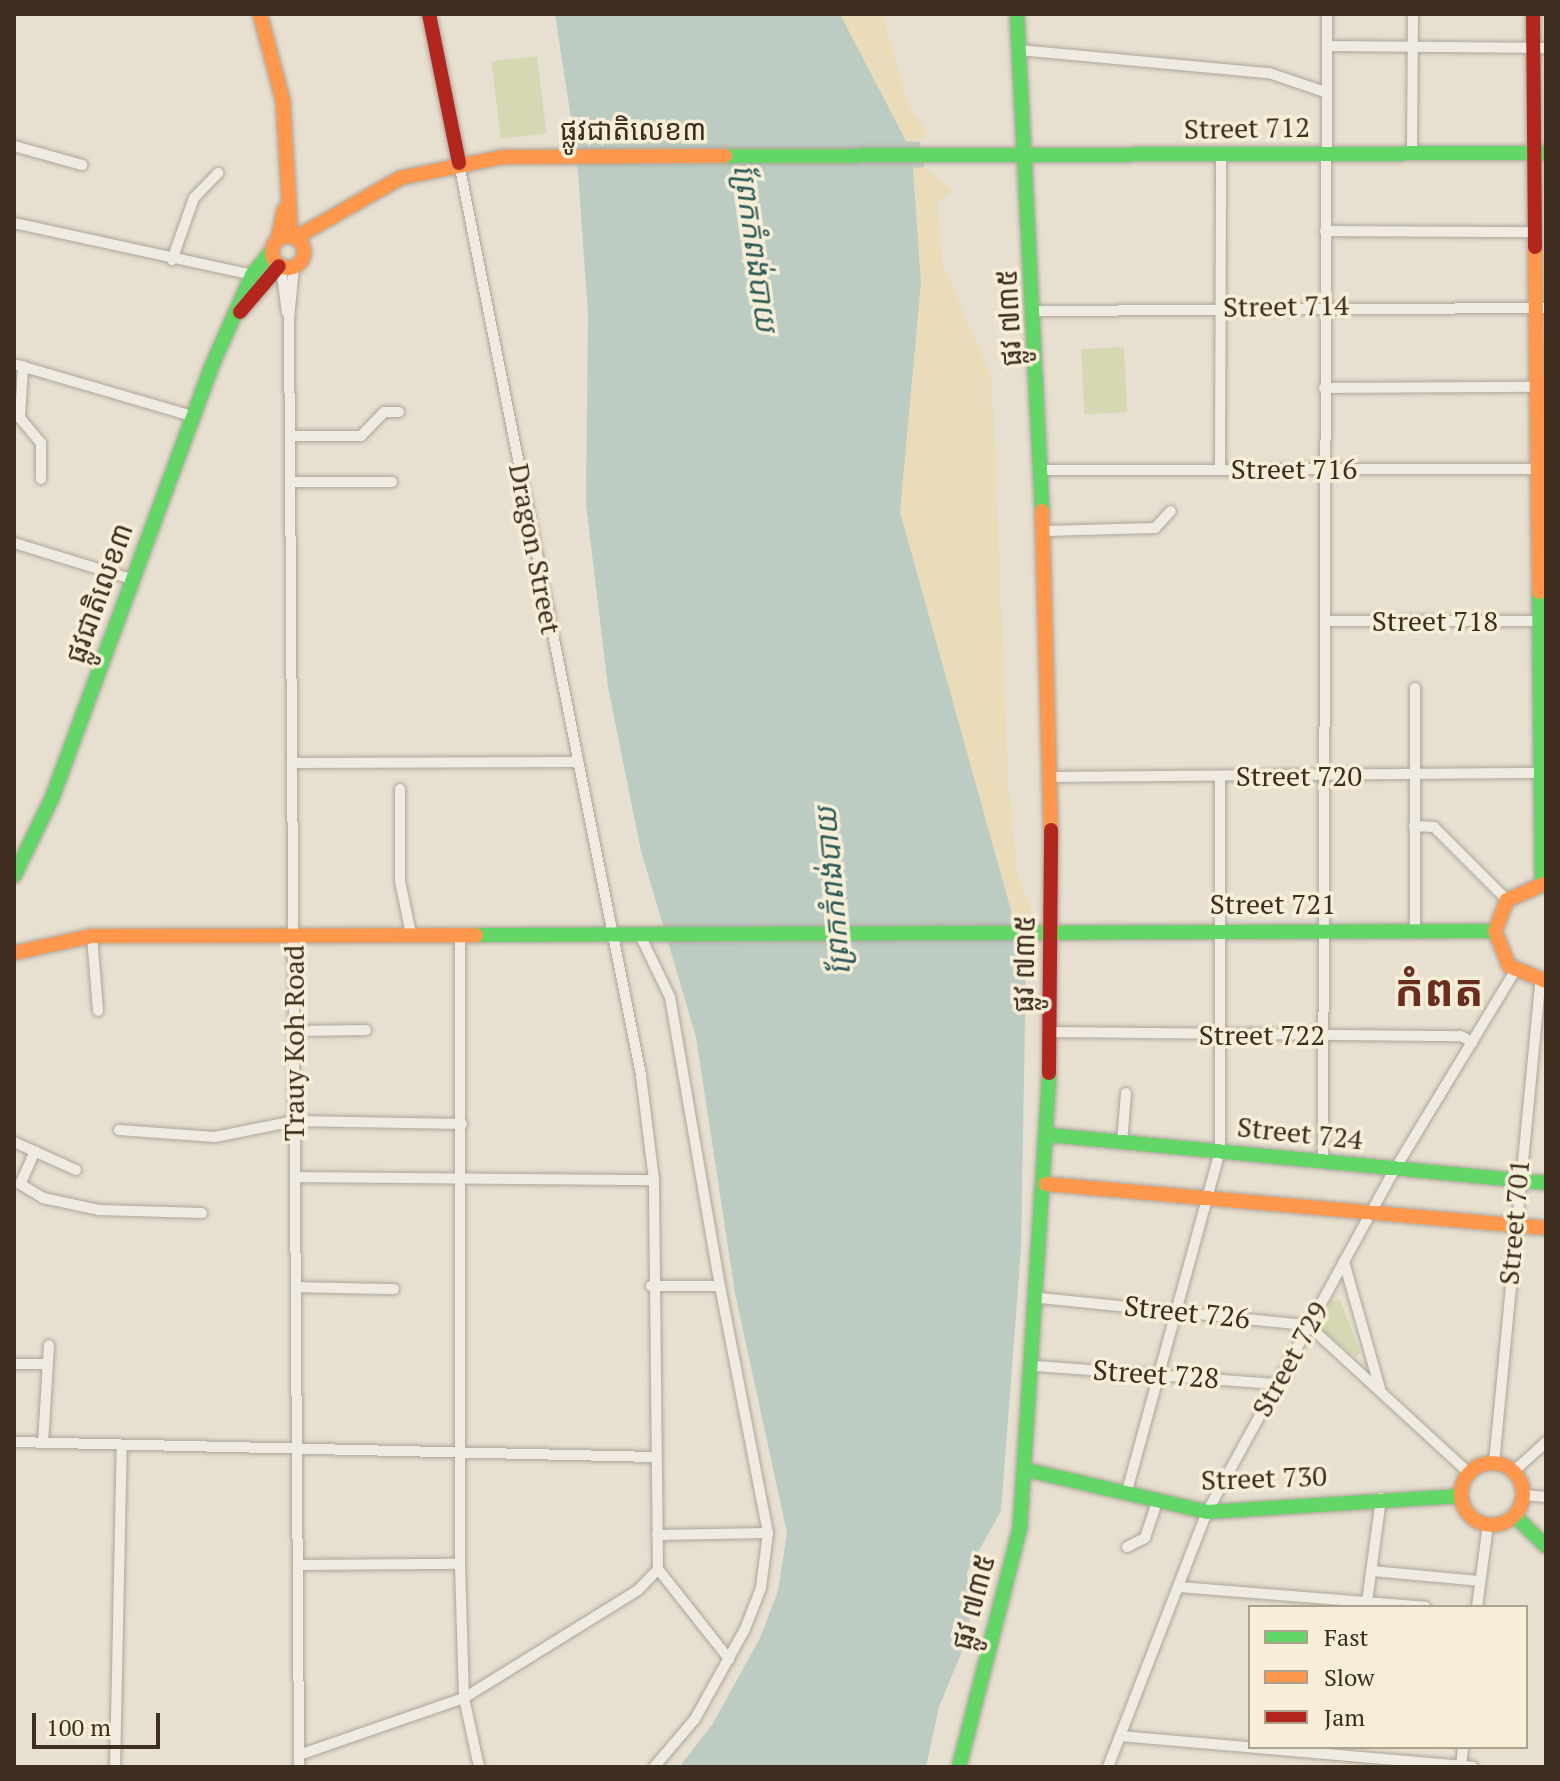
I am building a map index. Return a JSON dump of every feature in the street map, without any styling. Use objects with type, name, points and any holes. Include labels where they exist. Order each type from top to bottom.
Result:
[{"type":"main road","points":[[260,14],[283,101],[288,243],[285,266]]},
{"type":"main road","points":[[429,14],[459,163]]},
{"type":"main road","name":"ផ្លូវ ៧៣៥","points":[[959,1767],[1014,1552],[1027,1470],[1049,1135],[1051,777],[1044,531],[1036,311],[1017,14]]},
{"type":"main road","points":[[1533,14],[1540,48],[1536,232],[1541,308],[1537,387],[1542,469],[1544,883],[1507,900],[1495,931],[1515,971],[1543,981]]},
{"type":"main road","name":"Street 712","points":[[949,156],[1539,153]]},
{"type":"main road","name":"ផ្លូវជាតិលេខ៣","points":[[14,876],[52,798],[131,579],[229,325],[252,275],[288,243],[328,215],[400,178],[459,163],[557,155],[949,156]]},
{"type":"main road","name":"ផ្លូវជាតិលេខ៣","points":[[229,325],[285,266],[288,243]]},
{"type":"main road","name":"Street 721","points":[[14,953],[92,936],[1495,931]]},
{"type":"main road","name":"Street 724","points":[[1049,1135],[1546,1183]]},
{"type":"main road","points":[[1046,1184],[1546,1228]]},
{"type":"main road","points":[[1494,1463],[1513,1472],[1523,1495],[1515,1516],[1488,1525],[1468,1515],[1460,1496],[1469,1473],[1494,1463]]},
{"type":"main road","name":"Street 730","points":[[1027,1470],[1207,1512],[1381,1498],[1460,1496]]},
{"type":"main road","points":[[1515,1516],[1546,1546]]},
{"type":"street","points":[[1323,1161],[1324,153],[1327,14]]},
{"type":"street","points":[[1412,153],[1413,14]]},
{"type":"street","points":[[1327,46],[1540,48]]},
{"type":"street","points":[[1019,50],[1269,73],[1325,92]]},
{"type":"street","points":[[14,146],[82,165]]},
{"type":"street","points":[[1220,469],[1221,155]]},
{"type":"street","name":"Dragon Street","points":[[459,163],[612,934],[654,1180],[651,1286],[658,1569]]},
{"type":"street","points":[[172,260],[194,198],[218,173]]},
{"type":"street","points":[[14,223],[172,260],[252,275]]},
{"type":"street","points":[[1325,231],[1536,232]]},
{"type":"street","name":"Trauy Koh Road","points":[[285,266],[289,319],[299,1767]]},
{"type":"street","name":"Street 714","points":[[1036,311],[1325,305],[1541,308]]},
{"type":"street","points":[[41,479],[41,443],[20,418],[19,365],[192,416]]},
{"type":"street","points":[[1324,388],[1537,387]]},
{"type":"street","points":[[290,436],[361,436],[384,412],[399,412]]},
{"type":"street","name":"Street 716","points":[[1042,470],[1542,469]]},
{"type":"street","points":[[290,482],[392,482]]},
{"type":"street","points":[[1044,531],[1155,528],[1171,511]]},
{"type":"street","points":[[14,543],[131,579]]},
{"type":"street","name":"Street 718","points":[[1325,621],[1542,621]]},
{"type":"street","points":[[1415,688],[1415,929]]},
{"type":"street","points":[[292,763],[576,762]]},
{"type":"street","name":"Street 720","points":[[1051,777],[1542,773]]},
{"type":"street","points":[[1127,1491],[1220,1151],[1220,776]]},
{"type":"street","points":[[400,789],[400,881],[411,934]]},
{"type":"street","points":[[1414,826],[1434,827],[1507,900]]},
{"type":"street","points":[[460,934],[460,1564],[464,1698],[479,1767]]},
{"type":"street","points":[[644,935],[670,997],[720,1286],[768,1533],[761,1588],[729,1659],[695,1719],[654,1767]]},
{"type":"street","points":[[92,936],[98,1011]]},
{"type":"street","name":"Street 729","points":[[1108,1767],[1207,1512],[1395,1169],[1515,971]]},
{"type":"street","name":"Street 701","points":[[1494,1463],[1517,1181],[1543,981]]},
{"type":"street","points":[[294,1031],[366,1030]]},
{"type":"street","name":"Street 722","points":[[1050,1032],[1461,1036],[1472,1042]]},
{"type":"street","points":[[1122,1143],[1126,1093]]},
{"type":"street","points":[[119,1130],[215,1137],[294,1121],[462,1124]]},
{"type":"street","points":[[14,1142],[76,1170]]},
{"type":"street","points":[[35,1151],[20,1184],[56,1203],[202,1213]]},
{"type":"street","points":[[295,1177],[654,1180]]},
{"type":"street","points":[[1344,1262],[1381,1390]]},
{"type":"street","points":[[651,1286],[720,1286]]},
{"type":"street","points":[[296,1287],[394,1289]]},
{"type":"street","name":"Street 726","points":[[1040,1298],[1176,1309],[1308,1325]]},
{"type":"street","points":[[1308,1325],[1469,1473]]},
{"type":"street","points":[[43,1443],[49,1345]]},
{"type":"street","points":[[14,1364],[47,1364]]},
{"type":"street","name":"Street 728","points":[[1036,1366],[1275,1384]]},
{"type":"street","points":[[14,1442],[297,1453],[654,1457]]},
{"type":"street","points":[[1513,1472],[1546,1442]]},
{"type":"street","points":[[115,1767],[122,1445]]},
{"type":"street","points":[[1523,1495],[1546,1497]]},
{"type":"street","points":[[1367,1602],[1381,1498]]},
{"type":"street","points":[[1127,1547],[1145,1538],[1158,1499]]},
{"type":"street","points":[[1477,1605],[1488,1525]]},
{"type":"street","points":[[657,1535],[768,1533]]},
{"type":"street","points":[[298,1565],[460,1564]]},
{"type":"street","points":[[299,1755],[464,1698],[638,1590],[658,1569],[729,1659]]},
{"type":"street","points":[[1372,1571],[1479,1581]]},
{"type":"street","points":[[1179,1587],[1402,1605]]},
{"type":"street","points":[[1120,1736],[1319,1761],[1473,1767]]},
{"type":"green space","points":[[537,56],[547,133],[501,139],[491,62]]},
{"type":"green space","points":[[1124,347],[1127,412],[1084,414],[1081,349]]},
{"type":"green space","points":[[1340,1300],[1360,1352],[1356,1358],[1321,1329],[1330,1301]]},
{"type":"sand","points":[[840,14],[882,14],[910,109],[927,130],[920,142],[906,141]]},
{"type":"sand","points":[[913,167],[924,167],[953,190],[937,202],[942,262],[992,378],[1008,779],[1018,878],[1031,905],[1026,964],[900,512],[921,283]]},
{"type":"water","name":"ព្រែកកំពង់បាយ","points":[[555,14],[840,14],[906,141],[920,142],[924,167],[913,168],[921,283],[900,512],[1026,964],[1021,1249],[1001,1511],[967,1572],[970,1632],[939,1707],[926,1767],[679,1767],[712,1725],[760,1638],[778,1591],[787,1533],[735,1293],[696,1037],[641,851],[608,687],[586,504],[588,314],[577,158]]},
{"type":"traffic: fast","points":[[1017,14],[1042,511]]},
{"type":"traffic: fast","points":[[725,156],[1546,153]]},
{"type":"traffic: fast","points":[[14,876],[52,798],[210,370],[252,275],[272,250]]},
{"type":"traffic: fast","points":[[1539,592],[1542,882]]},
{"type":"traffic: fast","points":[[476,935],[1495,931]]},
{"type":"traffic: fast","points":[[959,1767],[1020,1527],[1049,1073]]},
{"type":"traffic: fast","points":[[1049,1135],[1546,1183]]},
{"type":"traffic: fast","points":[[1027,1470],[1207,1512],[1460,1496]]},
{"type":"traffic: fast","points":[[1515,1516],[1546,1546]]},
{"type":"traffic: slow","points":[[260,14],[283,101],[291,236]]},
{"type":"traffic: slow","points":[[295,238],[400,178],[502,157],[725,156]]},
{"type":"traffic: slow","points":[[278,239],[284,210]]},
{"type":"traffic: slow","points":[[288,236],[299,241],[304,252],[299,263],[288,268],[277,263],[272,252],[277,241],[288,236]]},
{"type":"traffic: slow","points":[[1535,247],[1539,592]]},
{"type":"traffic: slow","points":[[1042,511],[1051,830]]},
{"type":"traffic: slow","points":[[1546,883],[1507,900],[1495,931],[1509,966],[1546,981]]},
{"type":"traffic: slow","points":[[14,953],[92,936],[476,935]]},
{"type":"traffic: slow","points":[[1046,1184],[1546,1228]]},
{"type":"traffic: slow","points":[[1486,1463],[1498,1463],[1514,1472],[1521,1482],[1523,1494],[1521,1506],[1514,1516],[1498,1525],[1486,1525],[1466,1511],[1461,1500],[1461,1488],[1475,1468],[1486,1463]]},
{"type":"traffic: jam","points":[[429,14],[459,163]]},
{"type":"traffic: jam","points":[[1533,14],[1535,247]]},
{"type":"traffic: jam","points":[[240,312],[279,266]]},
{"type":"traffic: jam","points":[[1049,1073],[1051,830]]},
{"type":"district","name":"កំពត","points":[[1439,990]]}]
